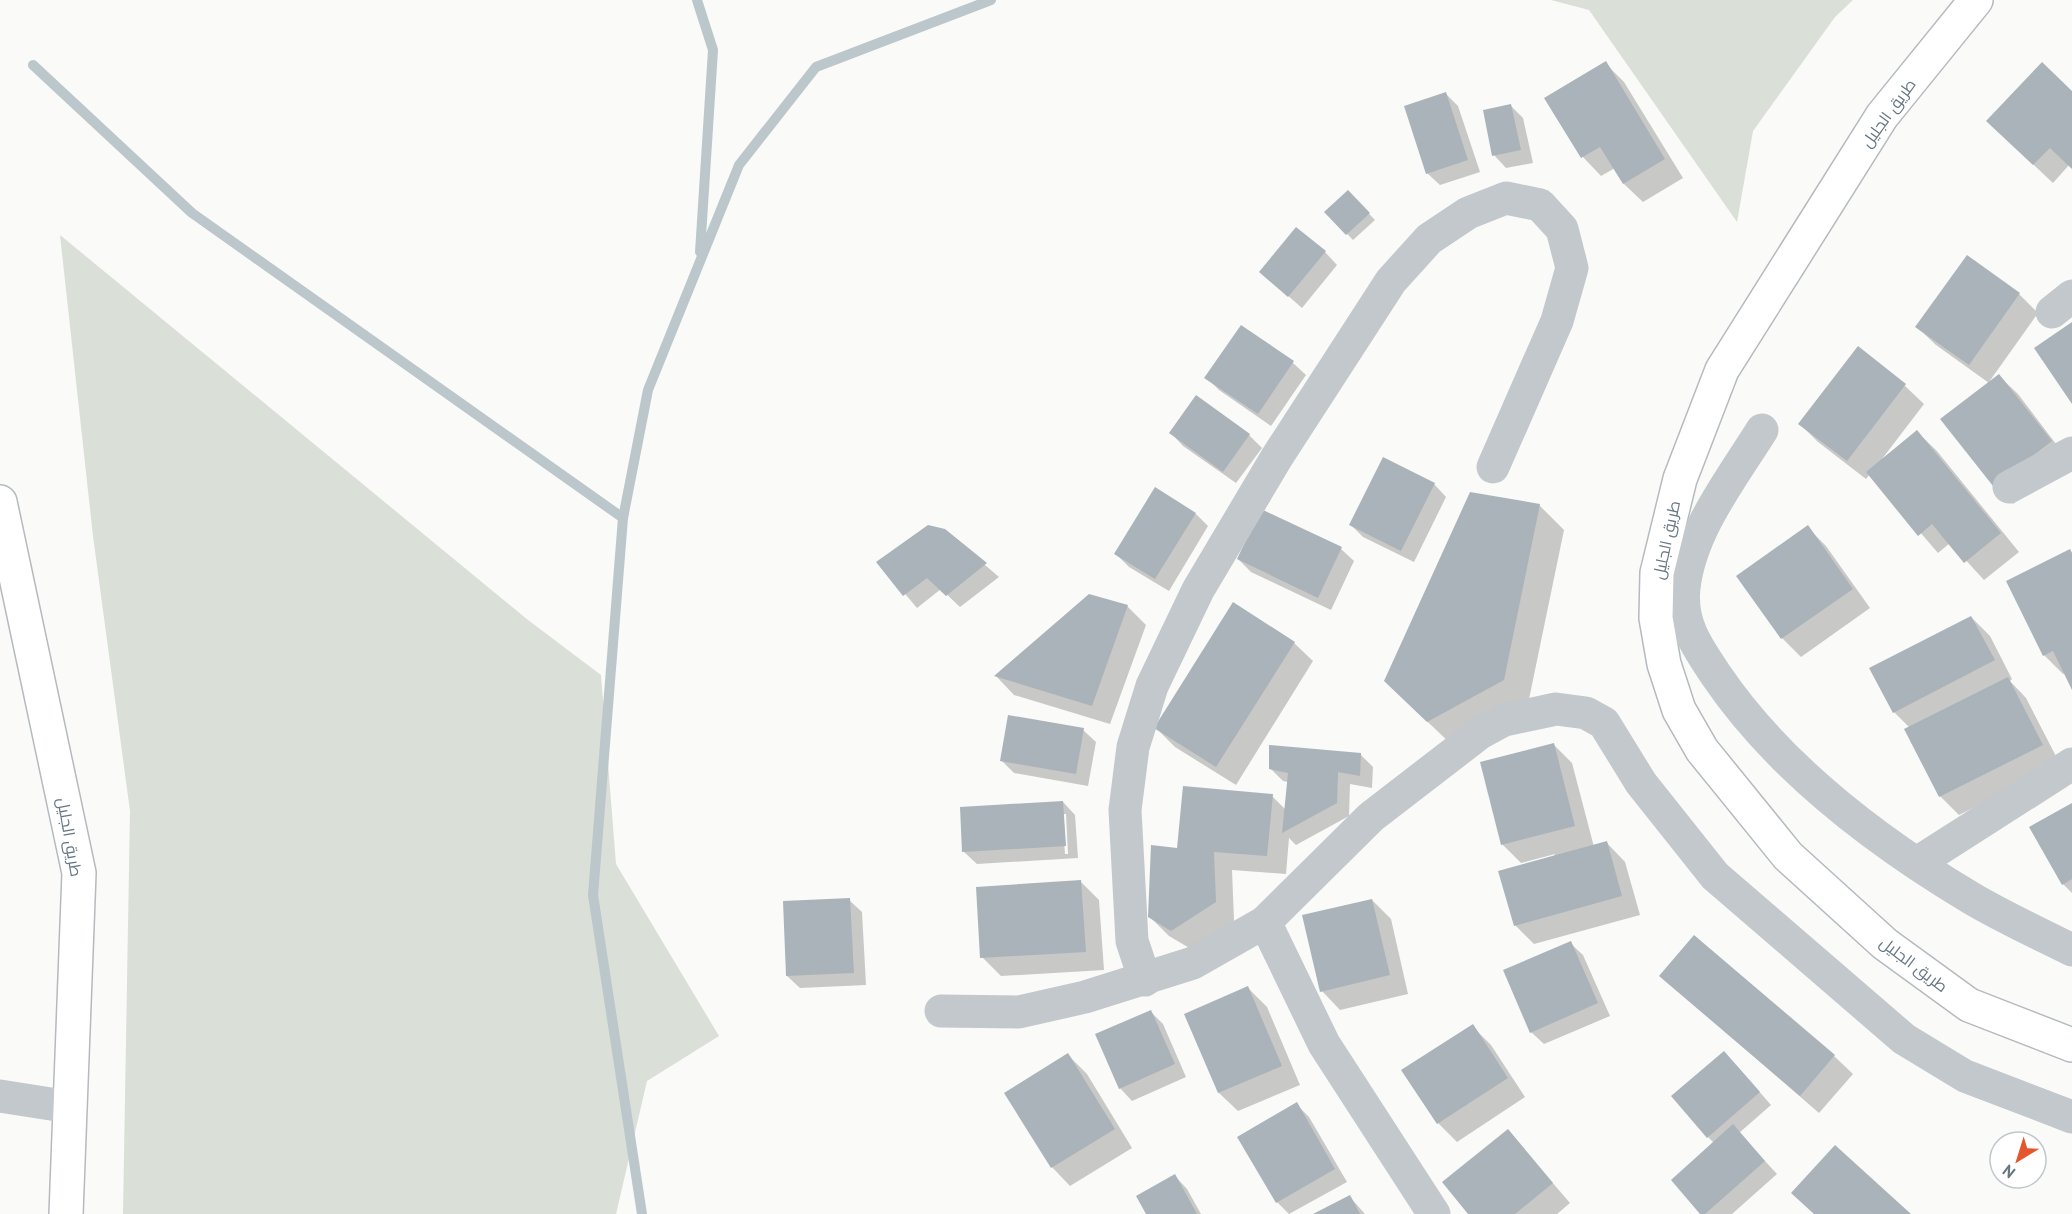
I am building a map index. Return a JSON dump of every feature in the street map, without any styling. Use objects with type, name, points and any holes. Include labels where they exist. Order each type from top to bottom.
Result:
[{"type":"main road","name":"طريق الجليل","points":[[1976,0],[1882,116],[1722,370],[1680,479],[1657,573],[1656,618],[1664,664],[1679,710],[1702,750],[1788,856],[1885,944],[1969,1005],[2072,1045]]},
{"type":"main road","name":"طريق الجليل","points":[[0,502],[79,873],[66,1214]]},
{"type":"street","points":[[1145,980],[1132,941],[1125,810],[1133,747],[1152,686],[1198,590],[1277,457],[1391,280],[1429,239],[1468,213],[1506,198],[1540,205],[1563,229],[1572,268],[1557,321],[1493,467]]},
{"type":"street","points":[[1762,430],[1702,524],[1684,588],[1689,635],[1737,706],[1804,777],[1917,862],[1972,898],[2072,950]]},
{"type":"street","points":[[2009,487],[2072,453]]},
{"type":"street","points":[[941,1011],[1019,1012],[1145,980],[1193,963],[1265,922],[1371,817],[1480,733],[1504,720],[1556,709],[1586,713],[1604,723],[1641,783],[1715,876],[1905,1039],[1965,1076],[2072,1117]]},
{"type":"street","points":[[1917,862],[2072,764]]},
{"type":"street","points":[[1265,922],[1324,1044],[1434,1214]]},
{"type":"street","points":[[0,1096],[70,1107]]},
{"type":"shaded area","points":[[1551,0],[1853,0],[1835,17],[1753,131],[1737,222],[1589,10]]},
{"type":"shaded area","points":[[60,235],[528,620],[601,675],[616,864],[719,1036],[647,1081],[616,1214],[123,1214],[130,811],[93,536]]},
{"type":"building","points":[[1606,61],[1665,159],[1623,184],[1600,147],[1581,158],[1544,98]]},
{"type":"building","points":[[2042,62],[2072,91],[2072,169],[2050,148],[2033,165],[1986,121]]},
{"type":"building","points":[[1446,92],[1468,160],[1426,174],[1404,106]]},
{"type":"building","points":[[1511,104],[1521,150],[1492,156],[1483,110]]},
{"type":"building","points":[[1348,190],[1370,213],[1346,235],[1324,212]]},
{"type":"building","points":[[1296,227],[1326,251],[1288,297],[1259,272]]},
{"type":"building","points":[[1967,255],[2020,293],[1969,365],[1915,327]]},
{"type":"building","points":[[2072,322],[2072,404],[2034,348]]},
{"type":"building","points":[[1241,325],[1294,361],[1258,414],[1204,378]]},
{"type":"building","points":[[1858,346],[1906,384],[1847,461],[1798,424]]},
{"type":"building","points":[[1999,374],[2052,441],[1993,486],[1940,419]]},
{"type":"building","points":[[1196,395],[1250,434],[1223,472],[1169,433]]},
{"type":"building","points":[[1917,430],[2001,533],[1964,563],[1932,524],[1918,536],[1866,472]]},
{"type":"building","points":[[1383,457],[1435,483],[1401,551],[1349,525]]},
{"type":"building","points":[[1155,487],[1196,513],[1155,579],[1114,554]]},
{"type":"building","points":[[1470,492],[1540,504],[1504,680],[1427,722],[1384,681]]},
{"type":"building","points":[[1261,509],[1342,547],[1318,598],[1237,559]]},
{"type":"building","points":[[928,525],[945,529],[987,563],[946,596],[927,578],[903,596],[876,562]]},
{"type":"building","points":[[1808,525],[1853,589],[1781,639],[1736,576]]},
{"type":"building","points":[[2070,549],[2072,553],[2072,690],[2053,651],[2043,656],[2006,581]]},
{"type":"building","points":[[1089,594],[1128,605],[1092,706],[994,676]]},
{"type":"building","points":[[1233,602],[1295,642],[1216,767],[1154,728]]},
{"type":"building","points":[[1971,616],[1995,660],[1893,713],[1869,668]]},
{"type":"building","points":[[2008,677],[2043,745],[1939,797],[1904,729]]},
{"type":"building","points":[[1008,715],[1084,728],[1076,774],[1000,761]]},
{"type":"building","points":[[1554,743],[1575,826],[1501,845],[1480,762]]},
{"type":"building","points":[[1269,745],[1361,753],[1360,776],[1338,772],[1337,803],[1282,833],[1288,773],[1269,769]]},
{"type":"building","points":[[1183,786],[1273,794],[1267,856],[1214,852],[1216,902],[1171,931],[1148,917],[1151,845],[1177,848]]},
{"type":"building","points":[[1063,801],[1066,846],[962,852],[960,807]]},
{"type":"building","points":[[2072,803],[2072,879],[2062,885],[2029,827]]},
{"type":"building","points":[[1607,841],[1622,896],[1514,926],[1498,871]]},
{"type":"building","points":[[1081,880],[1086,952],[980,958],[976,887]]},
{"type":"building","points":[[850,898],[854,973],[786,976],[783,901]]},
{"type":"building","points":[[1372,899],[1390,975],[1320,992],[1302,915]]},
{"type":"building","points":[[1694,935],[1835,1055],[1800,1096],[1659,976]]},
{"type":"building","points":[[1571,941],[1598,1003],[1530,1033],[1503,970]]},
{"type":"building","points":[[1248,986],[1282,1066],[1218,1093],[1184,1014]]},
{"type":"building","points":[[1151,1010],[1175,1064],[1119,1089],[1095,1034]]},
{"type":"building","points":[[1473,1024],[1508,1078],[1437,1124],[1401,1070]]},
{"type":"building","points":[[1724,1051],[1760,1092],[1707,1138],[1671,1096]]},
{"type":"building","points":[[1068,1053],[1115,1129],[1051,1168],[1004,1093]]},
{"type":"building","points":[[1297,1102],[1335,1169],[1276,1203],[1237,1137]]},
{"type":"building","points":[[1733,1124],[1765,1161],[1705,1214],[1700,1214],[1671,1180]]},
{"type":"building","points":[[1508,1129],[1553,1183],[1515,1214],[1468,1214],[1442,1182]]},
{"type":"building","points":[[1835,1145],[1911,1214],[1814,1214],[1791,1193]]},
{"type":"building","points":[[1175,1174],[1197,1214],[1146,1214],[1136,1196]]},
{"type":"building","points":[[1350,1195],[1360,1214],[1313,1214]]},
{"type":"waterway","points":[[697,0],[713,50],[700,252]]},
{"type":"waterway","points":[[642,1214],[593,895],[623,518],[648,390],[739,165],[816,67],[991,0]]},
{"type":"waterway","points":[[33,65],[192,213],[623,518]]}]
